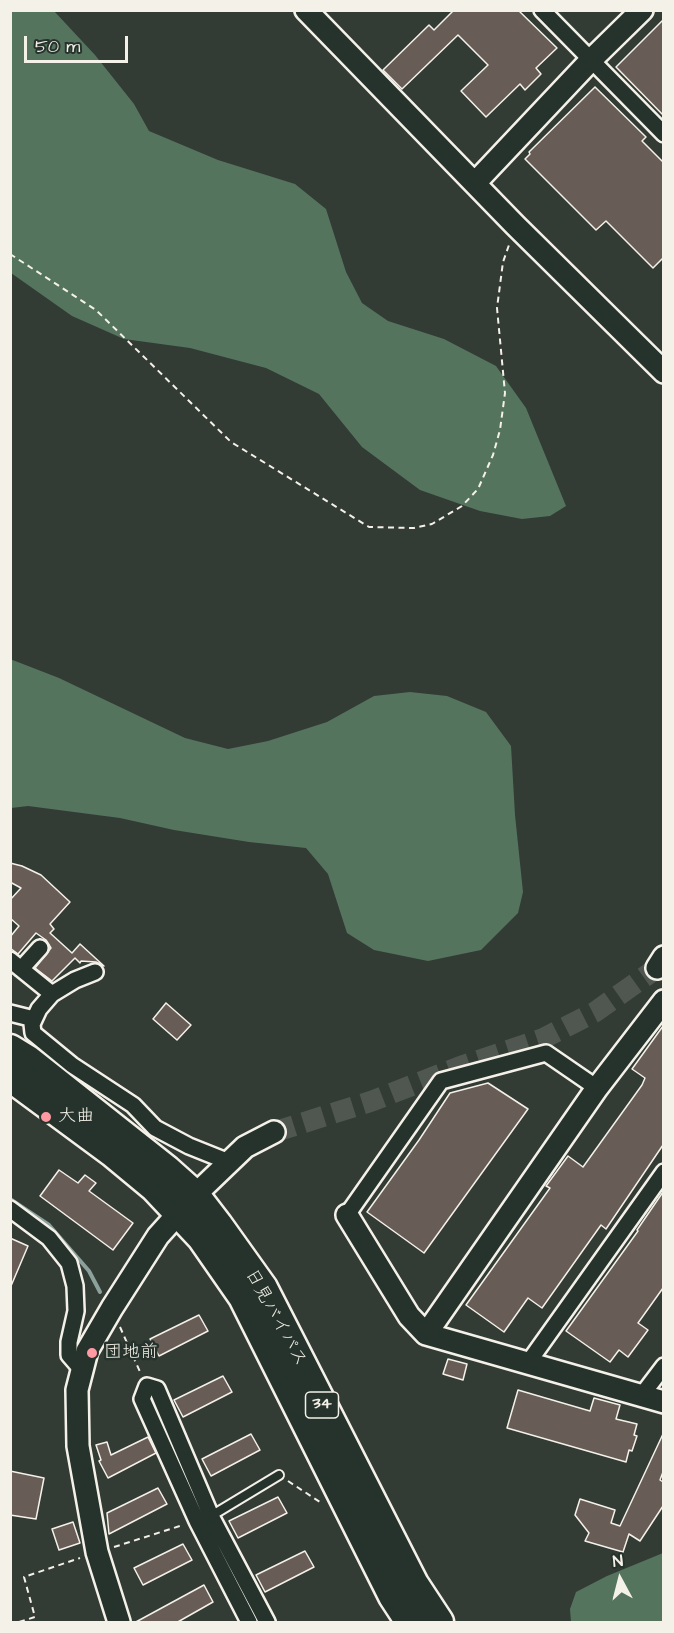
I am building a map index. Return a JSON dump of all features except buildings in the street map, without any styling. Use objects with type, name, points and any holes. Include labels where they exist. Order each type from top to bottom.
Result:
[{"type":"highway","name":"日見バイパス","points":[[10,1049],[28,1060],[122,1132],[263,1288],[414,1584],[439,1623]]},
{"type":"highway","name":"日見バイパス","points":[[10,1077],[154,1187],[187,1204],[202,1238],[243,1297],[393,1596],[410,1623]]},
{"type":"street","points":[[306,10],[514,225],[663,372]]},
{"type":"street","points":[[542,10],[663,134]]},
{"type":"street","points":[[475,183],[591,60],[642,10]]},
{"type":"street","points":[[40,948],[16,965],[52,994]]},
{"type":"street","points":[[95,972],[75,980],[52,994],[39,1008],[34,1020],[33,1033],[72,1065],[133,1105],[155,1128],[189,1146],[229,1162]]},
{"type":"street","points":[[426,1334],[597,1088],[663,1001]]},
{"type":"street","points":[[10,1013],[34,1020]]},
{"type":"street","points":[[597,1088],[546,1053],[441,1081],[347,1215],[409,1316],[426,1334],[663,1402]]},
{"type":"street","points":[[119,1623],[97,1552],[78,1446],[77,1390],[87,1351],[158,1236],[245,1147],[274,1132]]},
{"type":"street","points":[[528,1363],[663,1172]]},
{"type":"street","points":[[10,1209],[49,1238],[69,1263],[75,1286],[76,1311],[69,1341],[69,1355],[82,1370]]},
{"type":"street","points":[[642,1395],[663,1366]]},
{"type":"street","points":[[147,1386],[157,1389],[204,1518],[256,1619]]},
{"type":"lane","points":[[204,1518],[279,1475]]},
{"type":"path","points":[[10,254],[96,309],[231,442],[369,527],[414,528],[432,524],[462,506],[478,489],[493,455],[500,430],[505,393],[497,308],[503,262],[510,242]]},
{"type":"path","points":[[112,1308],[147,1386]]},
{"type":"path","points":[[279,1475],[322,1504],[332,1506]]},
{"type":"path","points":[[19,1623],[35,1617],[24,1577],[204,1518]]},
{"type":"green space","points":[[11,10],[54,11],[95,55],[134,104],[149,131],[218,160],[295,184],[326,209],[346,272],[362,303],[388,321],[444,339],[496,366],[526,408],[566,506],[550,516],[522,519],[480,511],[420,490],[362,447],[319,394],[266,368],[190,348],[124,339],[72,316],[11,273]]},
{"type":"green space","points":[[10,659],[59,678],[185,738],[228,749],[268,741],[327,722],[374,696],[410,692],[447,696],[486,712],[511,746],[523,892],[518,913],[481,950],[428,961],[374,950],[347,933],[328,874],[306,848],[174,830],[120,818],[28,806],[11,808]]},
{"type":"green space","points":[[663,1553],[663,1622],[571,1622],[570,1609],[576,1592],[607,1576]]},
{"type":"waterway","points":[[10,1199],[49,1225],[89,1271],[100,1292]]},
{"type":"waterway","points":[[150,1398],[169,1441]]},
{"type":"waterway","points":[[250,1607],[258,1622]]},
{"type":"tunnel","points":[[274,1132],[372,1101],[459,1067],[542,1039],[595,1012],[657,968]]},
{"type":"place","name":"大曲","points":[[46,1117]]},
{"type":"place","name":"団地前","points":[[92,1353]]}]
